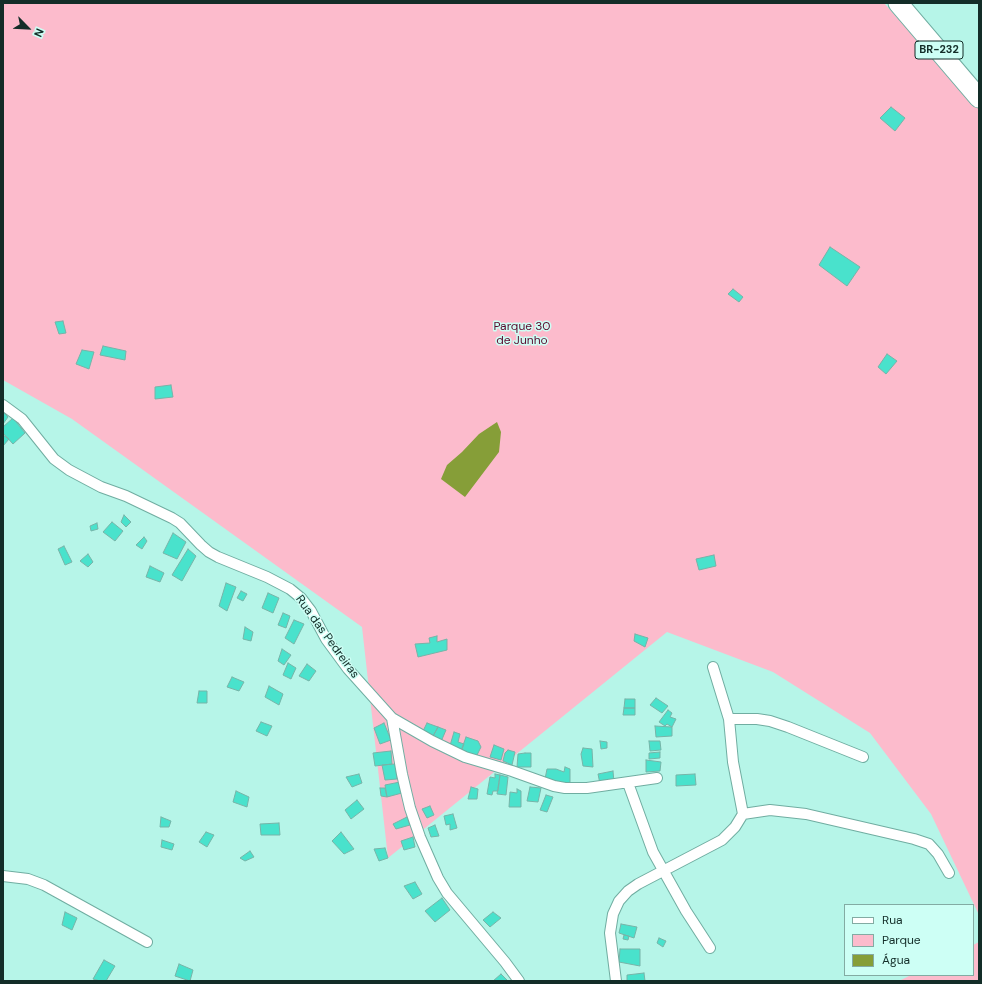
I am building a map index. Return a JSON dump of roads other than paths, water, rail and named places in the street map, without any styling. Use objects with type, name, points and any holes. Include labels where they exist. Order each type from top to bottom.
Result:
[{"type":"highway","name":"BR-232","points":[[898,3],[979,98]]},
{"type":"street","name":"Rua das Pedreiras","points":[[3,405],[22,419],[54,459],[69,470],[100,487],[126,496],[172,518],[180,523],[209,552],[267,577],[290,589],[301,598],[311,611],[326,639],[348,669],[392,718],[449,750],[554,786],[587,788],[657,778]]},
{"type":"street","points":[[616,981],[610,932],[613,914],[619,901],[628,891],[662,870],[722,840],[732,830],[743,814],[733,762],[728,719],[713,667]]},
{"type":"street","points":[[392,718],[410,808],[420,838],[438,878],[447,893],[519,981]]},
{"type":"street","points":[[728,719],[757,719],[770,721],[862,757]]},
{"type":"street","points":[[628,782],[653,852],[686,911],[710,948]]},
{"type":"street","points":[[743,814],[770,810],[806,814],[914,839],[929,844],[938,854],[950,873]]},
{"type":"street","points":[[3,876],[28,879],[44,885],[147,942]]},
{"type":"water","points":[[497,422],[501,432],[499,452],[465,497],[441,479],[447,465],[479,434]]},
{"type":"park label","name":"Parque 30 de Junho","points":[[522,334]]}]
